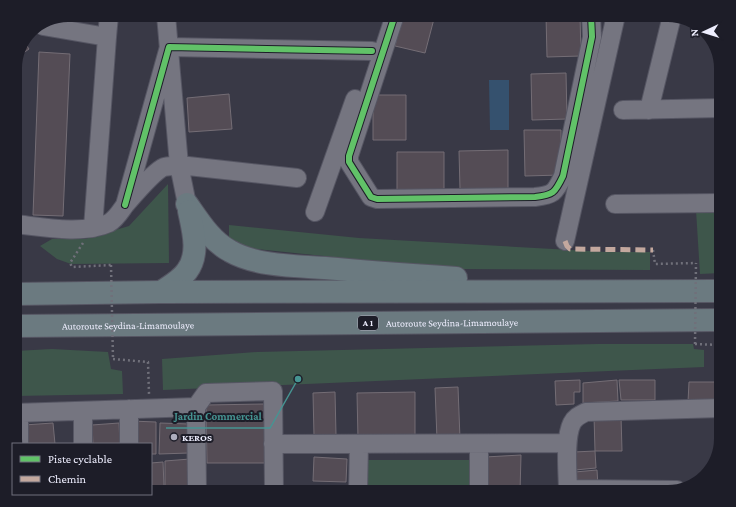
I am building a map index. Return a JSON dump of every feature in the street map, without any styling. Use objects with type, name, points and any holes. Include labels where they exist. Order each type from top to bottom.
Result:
[{"type":"highway","points":[[187,204],[201,224],[227,250],[240,257],[254,261],[410,275],[512,281],[575,291]]},
{"type":"highway","points":[[161,292],[181,277],[193,261],[193,233],[187,204]]},
{"type":"highway","points":[[22,288],[73,294]]},
{"type":"highway","points":[[22,294],[161,292],[714,291]]},
{"type":"highway","name":"Autoroute Seydina-Limamoulaye","points":[[22,326],[714,320]]},
{"type":"street","points":[[93,228],[108,22]]},
{"type":"street","points":[[167,22],[179,165],[187,204]]},
{"type":"street","points":[[315,212],[382,22]]},
{"type":"street","points":[[393,22],[349,156],[349,162],[371,197],[377,199],[535,197],[547,196],[557,189],[563,176],[592,38],[591,22]]},
{"type":"street","points":[[565,241],[614,22]]},
{"type":"street","points":[[649,110],[671,22]]},
{"type":"street","points":[[49,27],[106,36]]},
{"type":"street","points":[[169,47],[372,51]]},
{"type":"street","points":[[125,205],[169,47]]},
{"type":"street","points":[[623,110],[714,108]]},
{"type":"street","points":[[22,225],[82,230],[93,228],[109,222],[118,216],[125,205],[158,170],[165,167],[179,165],[297,178]]},
{"type":"street","points":[[614,204],[714,203]]},
{"type":"street","points":[[197,485],[196,407],[206,393],[273,391],[274,485]]},
{"type":"street","points":[[22,413],[196,407]]},
{"type":"street","points":[[568,485],[567,444],[571,424],[577,416],[586,412],[714,408]]},
{"type":"street","points":[[128,409],[129,443]]},
{"type":"street","points":[[83,411],[84,443]]},
{"type":"street","points":[[273,444],[567,444]]},
{"type":"street","points":[[358,485],[359,444]]},
{"type":"street","points":[[479,444],[479,485]]},
{"type":"path","points":[[93,228],[70,263],[72,267],[111,265],[113,359],[148,362],[149,408]]},
{"type":"path","points":[[653,250],[655,264],[696,263],[695,344],[714,345]]},
{"type":"green space","points":[[168,184],[169,263],[71,264],[57,259],[40,246],[52,239],[85,239],[129,226]]},
{"type":"green space","points":[[714,209],[714,273],[700,274],[696,210]]},
{"type":"green space","points":[[229,225],[359,238],[607,252],[650,252],[650,270],[461,269],[229,246]]},
{"type":"green space","points":[[598,344],[693,344],[694,349],[704,350],[704,367],[163,390],[162,359],[257,352]]},
{"type":"green space","points":[[52,349],[108,352],[111,369],[122,371],[123,394],[22,396],[22,351]]},
{"type":"green space","points":[[366,460],[472,460],[472,485],[366,485]]},
{"type":"water","points":[[489,80],[509,80],[509,130],[490,130]]},
{"type":"building","points":[[400,22],[433,22],[425,53],[395,46]]},
{"type":"building","points":[[546,22],[580,22],[581,56],[547,57]]},
{"type":"building","points":[[39,52],[70,54],[63,216],[33,215]]},
{"type":"building","points":[[566,73],[567,119],[532,120],[531,74]]},
{"type":"building","points":[[229,94],[232,129],[189,132],[187,98]]},
{"type":"building","points":[[373,95],[406,95],[406,140],[373,140]]},
{"type":"building","points":[[524,130],[561,130],[561,175],[525,176]]},
{"type":"building","points":[[508,150],[508,189],[460,189],[459,151]]},
{"type":"building","points":[[397,152],[444,152],[444,195],[397,194]]},
{"type":"building","points":[[580,380],[580,392],[574,392],[574,404],[556,405],[555,381]]},
{"type":"building","points":[[617,380],[618,401],[583,403],[583,383]]},
{"type":"building","points":[[619,380],[655,380],[655,400],[621,400]]},
{"type":"building","points":[[689,382],[714,382],[714,403],[688,402]]},
{"type":"building","points":[[458,387],[460,439],[437,439],[435,388]]},
{"type":"building","points":[[335,392],[336,435],[314,436],[313,393]]},
{"type":"building","points":[[415,392],[415,438],[358,439],[357,393]]},
{"type":"building","points":[[264,404],[265,463],[207,463],[206,405]]},
{"type":"building","points":[[594,416],[621,416],[622,451],[595,451]]},
{"type":"building","points":[[131,421],[156,422],[156,454],[152,454],[152,443],[131,443]]},
{"type":"building","points":[[53,423],[55,443],[25,443],[24,425]]},
{"type":"building","points":[[119,423],[120,443],[93,443],[92,425]]},
{"type":"building","points":[[160,423],[189,424],[189,453],[159,454]]},
{"type":"building","points":[[595,451],[596,468],[575,470],[574,452]]},
{"type":"building","points":[[521,455],[520,485],[483,485],[485,457]]},
{"type":"building","points":[[314,457],[347,459],[346,482],[313,481]]},
{"type":"building","points":[[190,459],[191,485],[165,485],[165,461]]},
{"type":"building","points":[[163,462],[164,485],[152,485],[152,463]]},
{"type":"building","points":[[597,470],[598,485],[576,485],[575,472]]},
{"type":"marked path","points":[[565,241],[570,249],[653,250]]},
{"type":"cycle path","points":[[393,22],[349,156],[349,162],[371,197],[377,199],[535,197],[553,192],[563,176],[592,37],[591,22]]},
{"type":"cycle path","points":[[125,205],[169,47],[372,51]]},
{"type":"place","name":"Jardin Commercial","points":[[298,379]]},
{"type":"place","name":"KEROS","points":[[174,437]]}]
